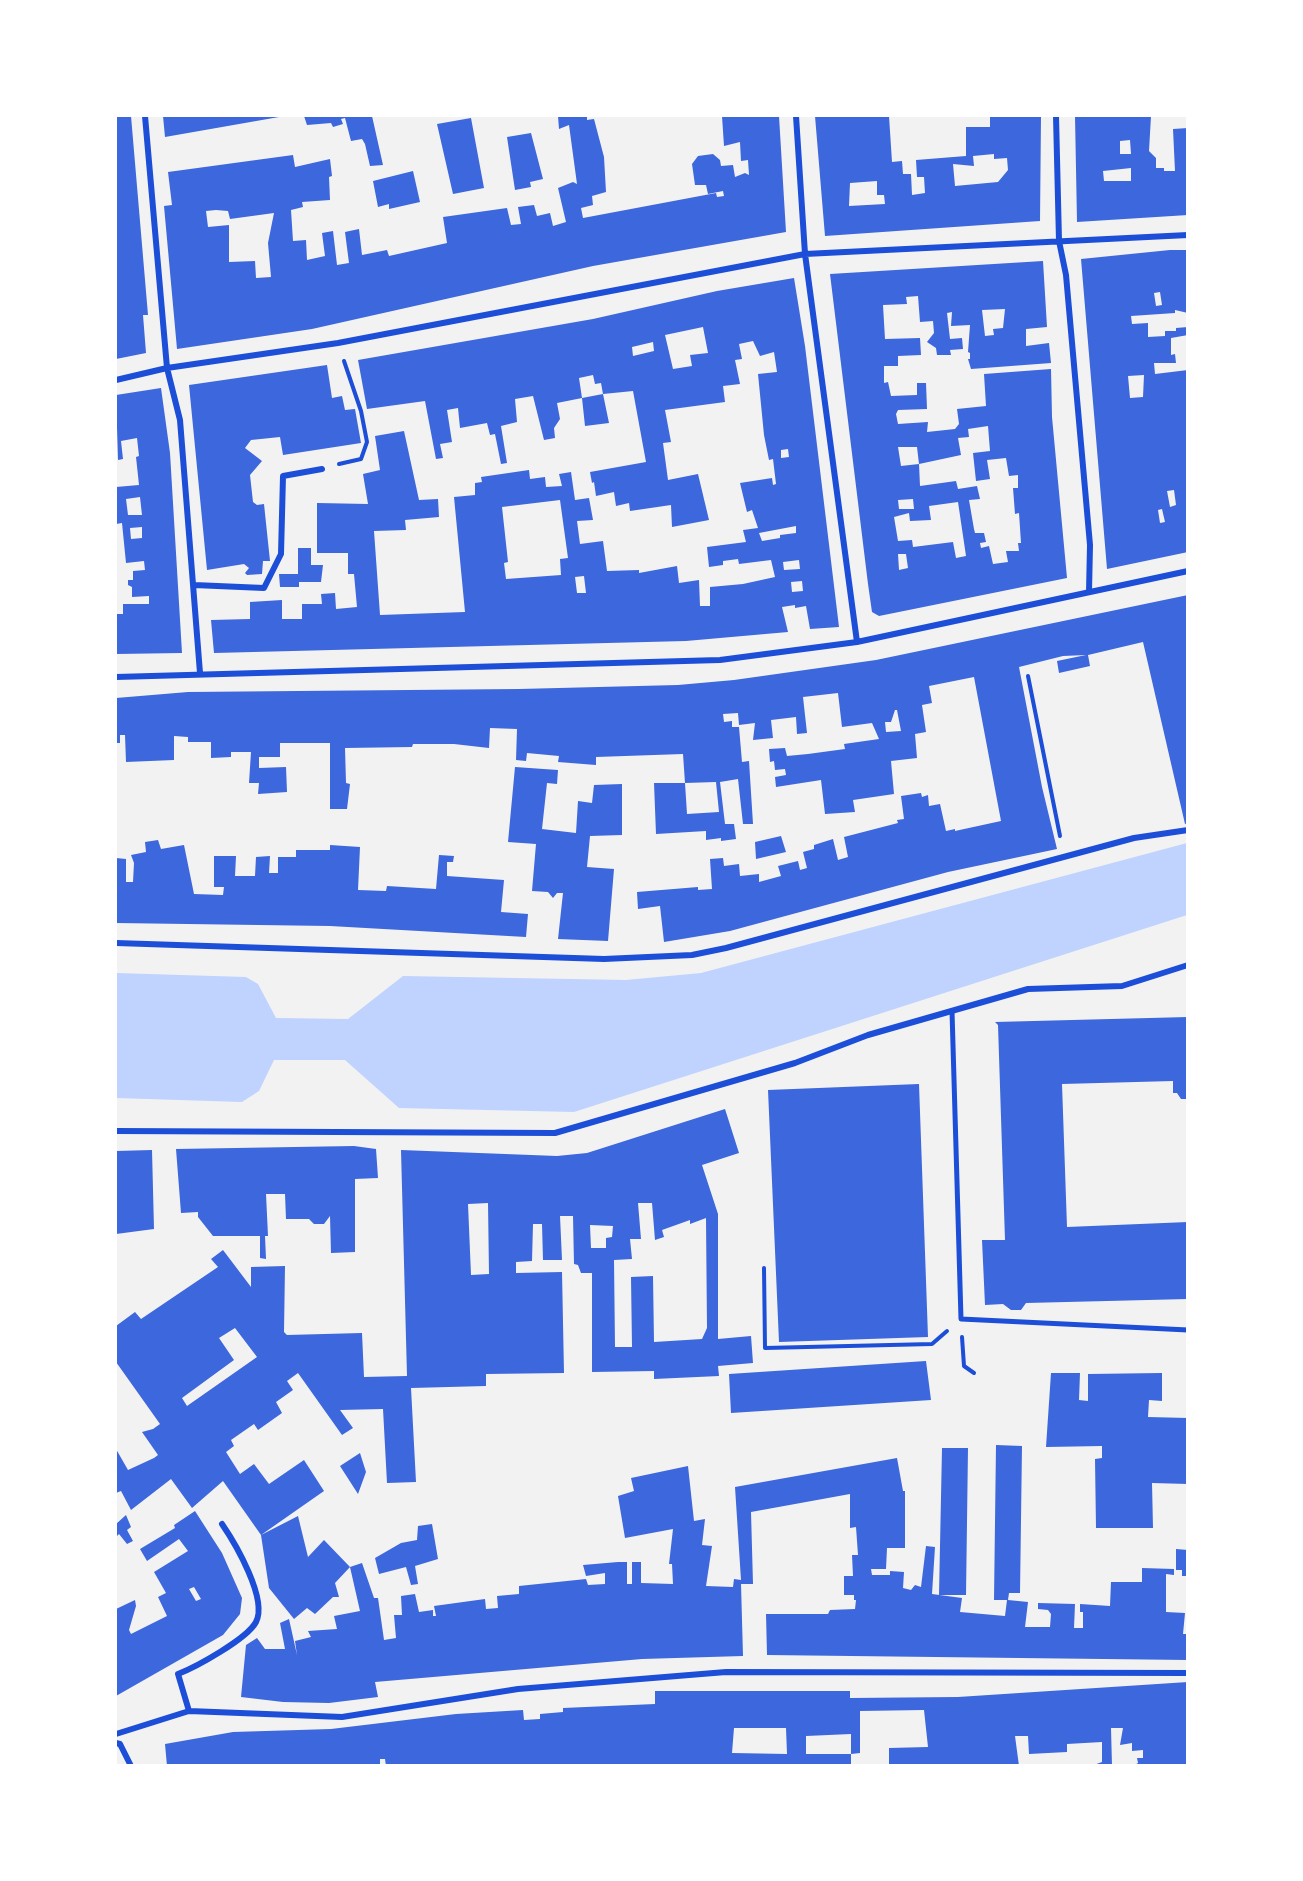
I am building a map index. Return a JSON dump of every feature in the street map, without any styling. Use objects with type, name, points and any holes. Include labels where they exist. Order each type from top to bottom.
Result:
[{"type":"street","points":[[145,116],[167,368],[180,420],[200,673]]},
{"type":"street","points":[[795,116],[806,254],[857,642]]},
{"type":"street","points":[[1056,116],[1059,241],[1066,275],[1090,545],[1089,592]]},
{"type":"street","points":[[116,380],[167,368],[338,343],[806,254],[1188,235]]},
{"type":"street","points":[[194,585],[264,588],[281,554],[283,476],[322,469]]},
{"type":"street","points":[[116,677],[720,660],[857,642],[1188,571]]},
{"type":"street","points":[[116,943],[604,959],[692,955],[738,945],[1134,838],[1188,830]]},
{"type":"street","points":[[116,1131],[555,1133],[795,1063],[868,1035],[1028,989],[1122,986],[1188,965]]},
{"type":"street","points":[[952,1011],[961,1318],[1188,1330]]},
{"type":"street","points":[[189,1711],[178,1674],[240,1638],[256,1623],[254,1589],[235,1543],[222,1524]]},
{"type":"street","points":[[116,1734],[189,1711],[342,1717],[518,1689],[726,1672],[1188,1673]]},
{"type":"street","points":[[116,1743],[120,1744],[131,1766]]},
{"type":"path","points":[[322,469],[361,459],[367,442],[362,411],[338,343]]},
{"type":"path","points":[[1028,676],[1058,836],[1069,834]]},
{"type":"path","points":[[764,1268],[765,1348],[932,1344],[961,1318]]},
{"type":"path","points":[[961,1318],[964,1366],[974,1372]]},
{"type":"water","points":[[1187,843],[1187,915],[574,1112],[399,1108],[345,1060],[274,1060],[259,1091],[242,1102],[116,1098],[116,973],[246,977],[258,984],[276,1018],[348,1019],[403,976],[626,980],[701,973]]},
{"type":"building","points":[[116,116],[131,116],[148,315],[143,315],[146,353],[116,359]]},
{"type":"building","points":[[163,116],[279,116],[279,117],[165,137]]},
{"type":"building","points":[[304,116],[372,116],[383,165],[370,166],[365,144],[362,139],[351,141],[345,118],[341,119],[343,124],[333,127],[331,123],[307,125]]},
{"type":"building","points":[[558,116],[587,116],[587,120],[594,119],[604,157],[606,192],[592,196],[593,205],[581,208],[583,218],[716,193],[717,197],[724,196],[723,191],[708,194],[706,185],[695,185],[692,164],[698,156],[713,154],[720,160],[721,166],[733,165],[735,177],[745,173],[749,175],[748,160],[741,161],[740,142],[724,146],[722,116],[779,116],[786,232],[593,266],[312,329],[177,349],[164,206],[172,205],[168,172],[293,155],[295,167],[330,159],[332,176],[329,177],[330,200],[302,202],[303,207],[291,210],[293,241],[306,240],[307,260],[325,256],[322,233],[333,231],[337,265],[349,263],[345,232],[359,229],[362,255],[387,250],[389,256],[447,243],[443,217],[507,208],[511,225],[521,224],[518,207],[534,205],[537,216],[550,213],[553,226],[566,222],[558,188],[573,182],[577,184],[569,125],[559,129]],"holes":[[[206,211],[228,211],[230,219],[274,213],[268,243],[271,277],[256,278],[255,261],[229,262],[229,225],[208,227]]]},
{"type":"building","points":[[815,116],[889,116],[892,162],[902,161],[903,174],[911,174],[912,195],[925,193],[924,177],[917,177],[916,160],[966,156],[966,127],[990,127],[990,116],[1041,116],[1040,221],[825,236]],"holes":[[[994,154],[994,159],[1007,158],[1008,170],[998,182],[955,186],[953,164],[974,166],[973,156]],[[877,181],[877,195],[884,195],[885,204],[849,206],[850,183]]]},
{"type":"building","points":[[1075,116],[1151,116],[1149,151],[1156,158],[1156,168],[1164,168],[1164,171],[1175,171],[1173,129],[1188,128],[1188,215],[1077,222]],"holes":[[[1130,140],[1131,154],[1120,154],[1120,141]],[[1131,168],[1131,181],[1104,181],[1103,171]]]},
{"type":"building","points":[[471,118],[484,188],[453,194],[437,124]]},
{"type":"building","points":[[531,133],[543,179],[530,182],[531,187],[515,190],[507,137]]},
{"type":"building","points":[[413,171],[420,202],[389,209],[389,204],[378,207],[373,181]]},
{"type":"building","points":[[1188,250],[1188,313],[1175,310],[1175,313],[1131,316],[1132,324],[1148,323],[1148,337],[1165,336],[1165,331],[1176,331],[1176,328],[1188,327],[1188,335],[1171,338],[1171,355],[1175,354],[1176,363],[1154,363],[1155,374],[1188,370],[1188,552],[1107,569],[1081,259]],"holes":[[[1160,292],[1162,305],[1156,306],[1154,293]],[[1144,375],[1143,397],[1130,398],[1128,376]],[[1174,490],[1176,505],[1170,507],[1167,491]],[[1162,509],[1165,522],[1160,523],[1158,510]]]},
{"type":"building","points":[[1043,261],[1047,327],[1026,329],[1026,346],[1049,343],[1051,363],[971,369],[968,359],[970,359],[968,352],[970,325],[951,326],[952,312],[947,313],[950,339],[962,338],[963,349],[950,350],[951,355],[937,355],[936,348],[927,342],[934,333],[933,321],[920,322],[918,296],[906,297],[907,304],[883,305],[885,339],[920,338],[921,355],[898,356],[898,366],[884,366],[884,383],[888,382],[891,396],[917,395],[917,383],[926,383],[927,409],[898,410],[896,414],[898,424],[928,422],[927,432],[955,429],[959,424],[957,409],[986,406],[984,374],[1051,369],[1052,417],[1067,578],[879,616],[872,612],[830,274]],"holes":[[[1005,309],[1003,328],[993,329],[994,335],[985,336],[982,310]],[[988,426],[990,451],[973,453],[976,481],[990,479],[987,460],[1006,458],[1009,476],[1018,475],[1018,488],[1013,488],[1015,514],[1019,513],[1021,543],[1018,543],[1019,551],[1006,551],[1008,562],[993,564],[989,546],[981,548],[980,543],[986,542],[984,533],[975,533],[969,500],[980,499],[977,486],[958,489],[956,481],[920,486],[919,464],[961,455],[958,438],[969,437],[968,429]],[[898,447],[917,447],[919,464],[901,466]],[[913,499],[914,509],[899,509],[898,500]],[[958,502],[966,556],[956,558],[953,542],[913,547],[912,540],[898,541],[894,517],[909,513],[910,521],[931,520],[929,506]],[[898,554],[906,554],[908,568],[899,570]]]},
{"type":"building","points":[[794,278],[805,346],[839,627],[810,629],[806,606],[795,608],[795,605],[782,607],[788,632],[686,641],[214,653],[211,620],[250,619],[250,602],[282,600],[282,619],[302,619],[302,604],[322,604],[321,594],[335,593],[336,609],[357,607],[354,574],[348,574],[348,553],[317,553],[317,503],[368,504],[363,474],[380,470],[375,436],[404,431],[419,500],[438,499],[439,517],[405,520],[406,530],[374,531],[380,615],[465,612],[454,497],[475,495],[475,483],[482,482],[481,477],[529,470],[530,479],[545,477],[546,487],[562,486],[559,474],[571,472],[575,500],[589,498],[593,520],[577,521],[580,544],[603,541],[607,571],[639,570],[639,573],[677,566],[679,583],[699,580],[700,606],[710,606],[710,587],[743,584],[775,577],[771,560],[739,564],[738,559],[723,561],[723,565],[709,567],[707,547],[746,542],[743,530],[758,528],[752,510],[747,512],[740,483],[772,478],[773,485],[776,484],[773,459],[769,460],[764,435],[758,374],[777,372],[774,352],[760,356],[753,341],[739,344],[742,359],[735,360],[740,384],[723,386],[725,402],[665,410],[671,442],[663,443],[668,480],[698,474],[709,520],[672,527],[671,505],[630,511],[629,503],[616,506],[614,492],[596,496],[590,472],[646,462],[633,391],[603,394],[601,383],[595,384],[593,375],[579,378],[582,398],[557,403],[560,419],[554,428],[555,438],[544,440],[533,396],[515,399],[517,422],[501,426],[507,463],[501,464],[495,434],[490,435],[487,423],[460,428],[458,408],[447,410],[452,442],[440,444],[443,458],[436,459],[425,401],[367,409],[358,360],[593,319],[717,291]],"holes":[[[703,327],[708,353],[690,355],[692,366],[673,369],[665,335]],[[653,342],[654,351],[633,356],[632,347]],[[788,449],[789,457],[781,458],[781,450]],[[560,500],[568,558],[560,559],[561,575],[506,579],[504,563],[508,562],[502,507]],[[796,526],[796,533],[762,541],[759,533]],[[799,560],[800,569],[784,570],[783,562]],[[584,576],[586,593],[577,593],[575,577]],[[802,581],[803,591],[792,592],[791,582]]]},
{"type":"building","points":[[327,365],[332,398],[342,396],[345,410],[355,409],[361,443],[283,455],[280,437],[251,440],[245,448],[262,461],[250,475],[253,502],[257,505],[264,504],[270,561],[263,561],[262,574],[247,575],[245,573],[249,568],[244,564],[207,570],[189,385]]},
{"type":"building","points":[[161,388],[170,453],[182,653],[116,654],[116,614],[123,614],[123,604],[149,604],[149,596],[132,597],[132,587],[128,585],[128,580],[133,580],[133,571],[145,570],[144,561],[126,563],[122,523],[116,524],[116,487],[139,485],[136,457],[139,456],[137,438],[121,441],[123,459],[118,460],[116,395]],"holes":[[[140,497],[142,515],[128,515],[126,499]],[[142,527],[142,538],[131,539],[130,528]]]},
{"type":"building","points":[[603,394],[609,423],[585,426],[582,398]]},
{"type":"building","points":[[298,548],[311,548],[311,565],[323,565],[321,582],[299,582],[299,587],[280,587],[279,574],[298,574]]},
{"type":"building","points":[[1188,595],[1188,823],[1185,824],[1143,642],[1088,655],[1090,666],[1059,673],[1057,661],[1086,655],[1063,656],[1019,667],[1042,787],[1057,849],[948,872],[730,931],[664,942],[660,906],[638,909],[637,892],[698,887],[698,890],[712,889],[710,859],[723,858],[724,866],[739,864],[740,876],[759,874],[759,882],[781,876],[778,866],[798,861],[800,870],[807,868],[803,852],[814,849],[814,845],[833,839],[838,860],[848,857],[844,837],[898,823],[897,820],[904,819],[901,796],[921,793],[922,797],[928,795],[929,806],[940,804],[946,831],[1001,821],[974,677],[929,686],[932,703],[922,705],[926,732],[915,734],[917,758],[891,761],[894,794],[853,800],[855,812],[825,814],[821,780],[776,787],[775,777],[786,775],[785,769],[775,770],[774,761],[770,762],[769,749],[785,748],[787,756],[845,749],[844,744],[879,739],[872,723],[842,727],[838,693],[803,697],[807,733],[797,734],[796,717],[771,720],[773,738],[753,740],[755,723],[739,725],[738,713],[723,714],[724,722],[732,721],[732,727],[739,727],[742,762],[749,761],[753,824],[743,824],[738,779],[720,782],[725,824],[734,824],[736,839],[706,840],[706,831],[656,834],[654,783],[685,783],[683,754],[596,757],[596,765],[558,762],[559,756],[527,753],[526,761],[516,760],[517,729],[490,728],[489,748],[454,744],[413,744],[412,747],[345,748],[346,783],[350,784],[347,809],[330,809],[330,743],[280,743],[280,757],[259,757],[259,768],[286,767],[287,792],[258,794],[259,783],[249,783],[251,752],[231,752],[231,757],[211,758],[211,742],[188,742],[188,737],[174,736],[174,760],[126,762],[125,735],[120,735],[120,743],[116,743],[116,698],[188,692],[519,689],[678,685],[734,680],[876,660]],"holes":[[[897,710],[901,731],[886,732],[885,722],[891,722]],[[716,782],[719,812],[687,814],[685,783]]]},
{"type":"building","points":[[515,767],[558,770],[557,784],[547,783],[542,829],[576,833],[578,801],[592,803],[594,785],[622,784],[622,835],[590,836],[587,867],[614,869],[608,941],[558,939],[563,893],[557,893],[553,898],[548,892],[532,891],[536,844],[508,842]]},
{"type":"building","points":[[781,836],[786,852],[756,859],[755,842]]},
{"type":"building","points":[[158,840],[161,849],[184,845],[194,894],[223,895],[224,887],[214,887],[214,856],[236,856],[235,876],[255,876],[256,857],[270,856],[269,873],[278,873],[278,857],[296,857],[296,850],[330,850],[330,845],[360,847],[358,890],[386,891],[387,886],[436,889],[439,855],[454,856],[453,862],[447,862],[447,876],[504,880],[501,912],[528,914],[526,937],[330,926],[116,923],[116,858],[126,859],[126,882],[133,882],[134,863],[131,855],[146,852],[145,842]]},
{"type":"building","points":[[1188,1017],[1188,1099],[1181,1099],[1177,1093],[1173,1093],[1173,1081],[1062,1084],[1067,1227],[1188,1222],[1188,1299],[1026,1303],[1021,1310],[1011,1310],[1003,1304],[985,1305],[982,1240],[1005,1240],[998,1025],[995,1022]]},
{"type":"building","points":[[919,1084],[928,1337],[779,1342],[768,1090]]},
{"type":"building","points":[[725,1109],[739,1153],[702,1165],[718,1214],[718,1339],[751,1336],[753,1363],[718,1366],[719,1376],[654,1379],[654,1371],[592,1372],[592,1273],[581,1273],[578,1265],[574,1264],[573,1216],[560,1216],[562,1260],[543,1260],[542,1224],[533,1224],[532,1261],[516,1262],[516,1273],[562,1272],[564,1373],[486,1374],[486,1386],[411,1388],[416,1482],[387,1483],[383,1409],[340,1410],[353,1428],[342,1435],[298,1373],[287,1381],[293,1390],[276,1402],[282,1413],[258,1430],[254,1424],[231,1440],[234,1446],[226,1452],[240,1474],[254,1464],[269,1484],[304,1460],[324,1491],[261,1535],[223,1481],[192,1508],[171,1479],[131,1510],[121,1491],[116,1493],[116,1449],[128,1470],[154,1458],[158,1455],[142,1432],[160,1424],[116,1362],[116,1326],[135,1312],[141,1319],[218,1267],[211,1259],[223,1250],[251,1287],[251,1267],[285,1266],[284,1332],[287,1335],[362,1333],[364,1377],[407,1376],[401,1150],[557,1156],[587,1153]],"holes":[[[488,1203],[489,1274],[471,1275],[468,1204]],[[638,1203],[652,1203],[655,1240],[664,1237],[662,1230],[690,1220],[690,1224],[706,1218],[707,1328],[702,1339],[654,1342],[653,1276],[631,1277],[632,1347],[615,1347],[614,1260],[632,1259],[630,1239],[641,1239]],[[590,1225],[613,1226],[612,1237],[606,1238],[606,1248],[591,1248]],[[235,1328],[257,1357],[187,1406],[182,1398],[234,1360],[219,1338]]]},
{"type":"building","points":[[354,1146],[376,1149],[378,1178],[355,1179],[355,1252],[331,1253],[330,1216],[324,1224],[314,1224],[309,1219],[286,1219],[285,1194],[266,1194],[268,1236],[265,1236],[266,1259],[260,1258],[260,1236],[213,1236],[198,1217],[198,1212],[181,1213],[176,1149]]},
{"type":"building","points":[[152,1150],[154,1229],[116,1234],[116,1151]]},
{"type":"building","points":[[926,1361],[931,1400],[731,1413],[729,1374]]},
{"type":"building","points":[[1051,1373],[1080,1373],[1079,1400],[1088,1401],[1088,1374],[1162,1373],[1162,1401],[1149,1400],[1148,1417],[1188,1418],[1188,1484],[1152,1483],[1153,1528],[1096,1528],[1095,1459],[1102,1458],[1102,1446],[1046,1447]]},
{"type":"building","points":[[996,1445],[1022,1446],[1020,1593],[1009,1593],[1008,1600],[1028,1602],[1025,1627],[1050,1627],[1051,1614],[1048,1610],[1038,1609],[1038,1603],[1075,1604],[1074,1628],[1083,1628],[1083,1612],[1080,1612],[1080,1604],[1110,1606],[1111,1582],[1142,1582],[1142,1568],[1174,1569],[1174,1575],[1166,1574],[1166,1612],[1185,1613],[1183,1634],[1188,1634],[1188,1660],[767,1655],[766,1614],[828,1614],[830,1610],[855,1609],[854,1595],[844,1595],[844,1576],[853,1576],[852,1555],[858,1555],[856,1527],[850,1528],[850,1494],[751,1512],[753,1584],[741,1584],[743,1656],[642,1659],[375,1682],[378,1697],[329,1703],[283,1702],[241,1697],[246,1645],[257,1638],[265,1649],[285,1649],[280,1623],[289,1619],[297,1655],[295,1641],[311,1637],[308,1631],[337,1629],[334,1616],[360,1611],[350,1567],[362,1563],[374,1598],[378,1598],[384,1640],[396,1638],[394,1615],[402,1615],[401,1596],[415,1594],[419,1612],[433,1610],[433,1616],[436,1616],[434,1606],[485,1599],[486,1609],[498,1608],[497,1596],[519,1594],[519,1586],[586,1579],[588,1585],[605,1584],[605,1573],[586,1576],[583,1565],[618,1562],[627,1562],[627,1584],[632,1584],[632,1562],[641,1562],[641,1583],[673,1584],[672,1564],[669,1564],[673,1529],[625,1538],[618,1496],[634,1491],[631,1478],[688,1466],[694,1521],[705,1519],[702,1545],[712,1546],[706,1586],[733,1587],[734,1579],[741,1580],[735,1487],[897,1458],[903,1491],[905,1491],[905,1548],[887,1548],[886,1569],[871,1569],[872,1575],[890,1575],[890,1571],[904,1572],[903,1588],[911,1590],[915,1585],[921,1587],[926,1546],[935,1547],[932,1594],[962,1598],[960,1612],[1005,1616],[1007,1600],[994,1600]]},
{"type":"building","points":[[942,1448],[968,1448],[966,1595],[939,1595]]},
{"type":"building","points":[[360,1453],[366,1472],[358,1494],[340,1466]]},
{"type":"building","points":[[195,1511],[222,1553],[242,1598],[240,1614],[223,1635],[116,1696],[116,1609],[135,1600],[136,1606],[129,1630],[131,1634],[167,1616],[158,1597],[166,1593],[154,1572],[188,1551],[179,1539],[147,1561],[140,1549],[175,1528],[174,1525]],"holes":[[[194,1587],[201,1599],[196,1601],[189,1589]]]},
{"type":"building","points":[[126,1515],[131,1527],[127,1530],[133,1541],[127,1544],[119,1534],[116,1537],[116,1524]]},
{"type":"building","points":[[298,1516],[308,1557],[324,1540],[350,1567],[335,1583],[339,1597],[333,1597],[315,1614],[307,1608],[294,1619],[269,1588],[261,1535]]},
{"type":"building","points":[[432,1524],[438,1559],[415,1566],[418,1584],[411,1585],[406,1567],[379,1574],[375,1558],[401,1543],[417,1540],[418,1526]]},
{"type":"building","points":[[1176,1549],[1188,1550],[1188,1576],[1182,1576],[1182,1570],[1176,1570]]},
{"type":"building","points":[[1188,1682],[1188,1766],[1133,1766],[1138,1763],[1137,1758],[1143,1758],[1143,1750],[1132,1751],[1132,1743],[1120,1745],[1123,1728],[1111,1728],[1112,1766],[1091,1766],[1102,1762],[1102,1742],[1067,1744],[1067,1752],[1029,1754],[1028,1736],[1015,1736],[1019,1766],[889,1766],[889,1748],[928,1747],[924,1710],[860,1711],[860,1753],[851,1754],[851,1766],[386,1766],[385,1759],[380,1759],[380,1766],[167,1766],[165,1744],[233,1732],[331,1729],[456,1714],[523,1710],[524,1720],[540,1719],[540,1714],[563,1712],[563,1708],[655,1704],[655,1691],[850,1691],[850,1698],[958,1697]],"holes":[[[734,1728],[786,1728],[787,1754],[732,1753]],[[851,1734],[851,1754],[806,1754],[806,1736]]]}]
